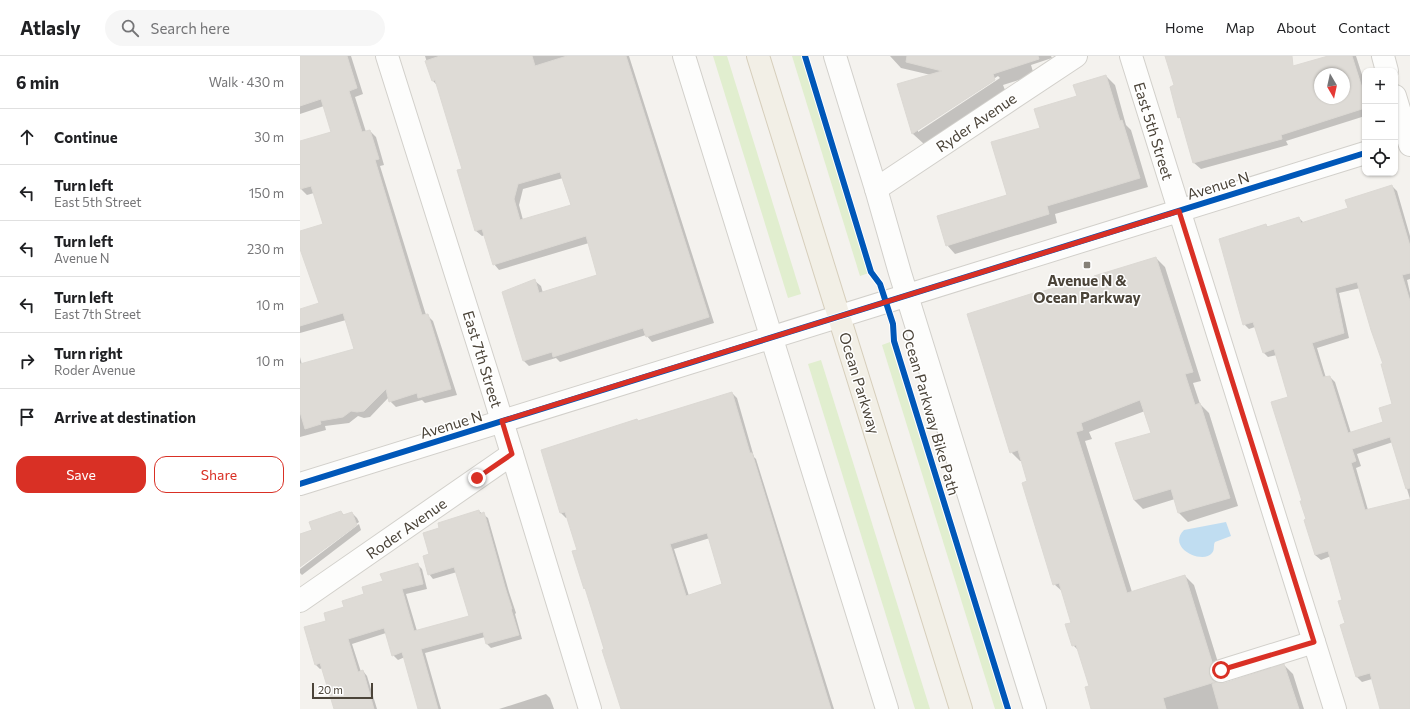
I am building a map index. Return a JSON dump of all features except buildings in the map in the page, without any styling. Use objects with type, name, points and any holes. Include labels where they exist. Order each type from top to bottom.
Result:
[{"type":"main road","name":"Ocean Parkway","points":[[758,56],[961,709]]},
{"type":"street","name":"East 7th Street","points":[[387,56],[502,421],[590,709]]},
{"type":"street","points":[[684,56],[887,709]]},
{"type":"street","points":[[835,56],[907,296],[1035,709]]},
{"type":"street","name":"Ryder Avenue","points":[[876,189],[1076,56]]},
{"type":"street","name":"East 5th Street","points":[[1131,56],[1335,709]]},
{"type":"street","points":[[1383,56],[1386,68]]},
{"type":"street","points":[[1397,104],[1406,142]]},
{"type":"street","name":"Avenue N","points":[[300,484],[1362,154]]},
{"type":"street","name":"Roder Avenue","points":[[300,601],[512,454]]},
{"type":"street","points":[[1221,670],[1314,642]]},
{"type":"green space","points":[[713,56],[727,56],[801,294],[788,298]]},
{"type":"green space","points":[[792,56],[801,56],[869,273],[860,276]]},
{"type":"green space","points":[[890,342],[1004,709],[995,709],[882,345]]},
{"type":"green space","points":[[821,360],[930,709],[915,709],[808,364]]},
{"type":"water","points":[[1226,522],[1231,536],[1215,542],[1213,552],[1207,556],[1194,556],[1188,553],[1180,543],[1180,537],[1184,530]]},
{"type":"cycle path","name":"Ocean Parkway Bike Path","points":[[805,56],[871,272],[880,284],[893,324],[894,341],[1008,709]]},
{"type":"cycle path","points":[[300,484],[1362,154]]},
{"type":"place","name":"Avenue N & Ocean Parkway","points":[[1087,265]]},
{"type":"route","points":[[477,478],[512,454],[502,421],[1179,211],[1314,642],[1221,670]]}]
